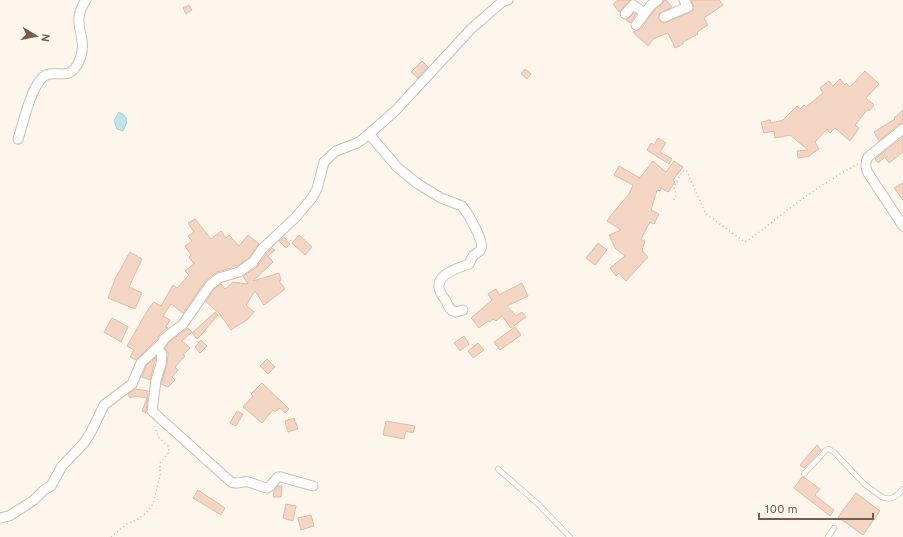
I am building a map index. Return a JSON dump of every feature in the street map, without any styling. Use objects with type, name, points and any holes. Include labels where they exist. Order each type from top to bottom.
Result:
[{"type":"street","points":[[18,139],[38,82],[50,74],[66,75],[79,62],[83,47],[78,21],[80,12],[86,0]]},
{"type":"street","points":[[0,518],[9,516],[34,500],[44,490],[51,486],[62,466],[84,443],[91,432],[100,410],[132,384],[141,363],[157,348],[164,338],[183,324],[210,285],[219,278],[239,272],[253,262],[262,249],[295,218],[312,198],[317,189],[324,162],[336,151],[357,144],[369,134],[395,111],[472,28],[502,2],[508,0]]},
{"type":"street","points":[[636,25],[651,6],[659,0]]},
{"type":"street","points":[[664,17],[688,6],[684,0]]},
{"type":"street","points":[[625,14],[633,4],[645,13]]},
{"type":"street","points":[[903,129],[867,160],[865,167],[903,226]]},
{"type":"street","points":[[369,134],[398,168],[413,180],[440,198],[462,206],[476,230],[482,243],[481,251],[473,256],[469,264],[454,270],[440,280],[438,286],[453,312],[463,310]]},
{"type":"street","points":[[157,348],[162,354],[161,364],[156,380],[152,411],[234,483],[237,484],[243,481],[267,488],[278,477],[281,477],[313,486]]},
{"type":"lane","points":[[804,474],[826,450],[829,449],[834,452],[864,484],[882,497],[889,499],[896,497],[903,489]]},
{"type":"lane","points":[[498,469],[538,504],[570,537]]},
{"type":"lane","points":[[828,537],[834,528]]},
{"type":"path","points":[[674,200],[676,195],[674,186],[682,172],[686,170],[706,214],[745,242],[761,232],[829,180],[867,160]]},
{"type":"path","points":[[111,537],[127,524],[146,513],[153,504],[160,476],[160,463],[168,454],[168,446],[159,438],[149,416],[154,412]]},
{"type":"water","points":[[119,112],[127,119],[123,131],[117,129],[114,121]]},
{"type":"building","points":[[618,0],[630,0],[619,12],[613,4]]},
{"type":"building","points":[[664,0],[666,0],[672,7],[659,14],[659,20],[664,23],[693,11],[694,7],[691,0],[719,0],[723,5],[704,18],[708,25],[697,32],[698,34],[683,42],[683,44],[675,48],[668,33],[653,39],[648,46],[633,32],[641,29],[655,9],[663,3]]},
{"type":"building","points":[[189,5],[192,10],[186,14],[183,8]]},
{"type":"building","points":[[634,13],[636,14],[630,23],[626,20]]},
{"type":"building","points":[[422,61],[428,67],[418,78],[411,72]]},
{"type":"building","points":[[525,69],[531,74],[527,79],[521,74]]},
{"type":"building","points":[[865,71],[879,84],[866,98],[874,105],[869,111],[868,109],[855,125],[859,128],[850,141],[835,128],[830,133],[827,129],[815,142],[819,149],[810,156],[798,158],[797,151],[808,150],[790,135],[775,138],[774,131],[764,133],[761,122],[770,120],[771,123],[783,120],[797,106],[800,109],[804,105],[806,107],[823,93],[820,88],[829,81],[833,86],[840,79],[845,85],[846,83],[850,87]]},
{"type":"building","points":[[903,110],[903,123],[899,124],[879,141],[874,132],[895,119],[894,118]]},
{"type":"building","points":[[903,137],[903,152],[889,163],[885,157],[878,163],[875,159]]},
{"type":"building","points":[[658,138],[666,143],[660,152],[672,159],[669,164],[647,150],[651,143],[654,145]]},
{"type":"building","points":[[653,161],[666,172],[674,161],[683,167],[673,180],[675,182],[668,192],[661,188],[660,191],[657,190],[651,210],[659,214],[654,224],[650,222],[641,239],[645,241],[642,250],[648,257],[626,281],[619,273],[616,276],[610,268],[625,256],[615,248],[609,235],[621,230],[607,221],[629,194],[633,185],[614,175],[619,166],[640,178]]},
{"type":"building","points":[[903,183],[903,200],[894,188]]},
{"type":"building","points":[[195,219],[211,239],[221,231],[226,238],[229,235],[239,246],[248,235],[259,244],[249,258],[237,266],[236,265],[217,272],[206,280],[183,313],[171,304],[163,316],[170,320],[166,327],[168,328],[161,333],[136,360],[130,357],[134,350],[127,346],[149,308],[154,302],[161,306],[173,285],[177,288],[189,275],[185,271],[194,264],[189,257],[191,255],[185,246],[192,241],[188,236],[194,232],[188,223]]},
{"type":"building","points":[[299,235],[312,247],[305,255],[292,243]]},
{"type":"building","points":[[284,237],[290,244],[286,248],[279,241]]},
{"type":"building","points":[[598,243],[607,250],[595,265],[586,258]]},
{"type":"building","points":[[272,248],[275,250],[268,256],[273,262],[253,281],[279,273],[281,280],[279,281],[285,289],[264,305],[255,291],[246,305],[254,312],[248,319],[231,330],[219,313],[206,302],[214,289],[221,284],[225,289],[233,282],[248,284],[243,276],[257,267]]},
{"type":"building","points":[[130,252],[142,259],[129,287],[142,293],[135,309],[108,298],[116,277]]},
{"type":"building","points":[[522,283],[528,296],[507,306],[516,316],[522,312],[526,317],[511,328],[502,316],[496,321],[493,319],[490,322],[488,321],[479,328],[471,318],[492,300],[488,294],[496,289],[499,295]]},
{"type":"building","points":[[215,312],[218,315],[197,339],[192,333]]},
{"type":"building","points":[[112,318],[128,327],[121,342],[104,332]]},
{"type":"building","points":[[515,327],[521,335],[500,350],[494,342]]},
{"type":"building","points":[[188,328],[192,332],[182,341],[190,348],[175,367],[178,370],[172,377],[175,380],[168,387],[161,384],[167,365],[168,353],[165,348],[169,342]]},
{"type":"building","points":[[464,336],[469,344],[460,351],[454,343]]},
{"type":"building","points":[[201,340],[207,346],[200,353],[195,347]]},
{"type":"building","points":[[478,343],[484,350],[473,358],[468,351]]},
{"type":"building","points":[[156,357],[150,380],[142,377],[146,366]]},
{"type":"building","points":[[267,359],[275,367],[268,374],[260,366]]},
{"type":"building","points":[[262,383],[289,409],[285,413],[280,408],[275,412],[273,410],[262,423],[243,407],[253,396],[251,394]]},
{"type":"building","points":[[136,389],[148,391],[146,413],[142,411],[147,398],[135,396],[130,398],[128,394]]},
{"type":"building","points":[[237,411],[243,414],[236,426],[230,423]]},
{"type":"building","points":[[294,418],[298,429],[288,432],[285,421]]},
{"type":"building","points":[[386,421],[415,426],[413,433],[406,431],[404,439],[383,435]]},
{"type":"building","points":[[817,445],[821,450],[804,468],[800,465]]},
{"type":"building","points":[[802,477],[820,489],[815,495],[834,510],[830,516],[794,488]]},
{"type":"building","points":[[278,486],[282,486],[281,497],[273,497],[274,491]]},
{"type":"building","points":[[198,490],[225,508],[221,515],[193,498]]},
{"type":"building","points":[[856,493],[880,511],[863,535],[838,517]]},
{"type":"building","points":[[286,504],[296,506],[293,521],[283,518]]},
{"type":"building","points":[[311,515],[314,526],[301,530],[298,518]]}]
